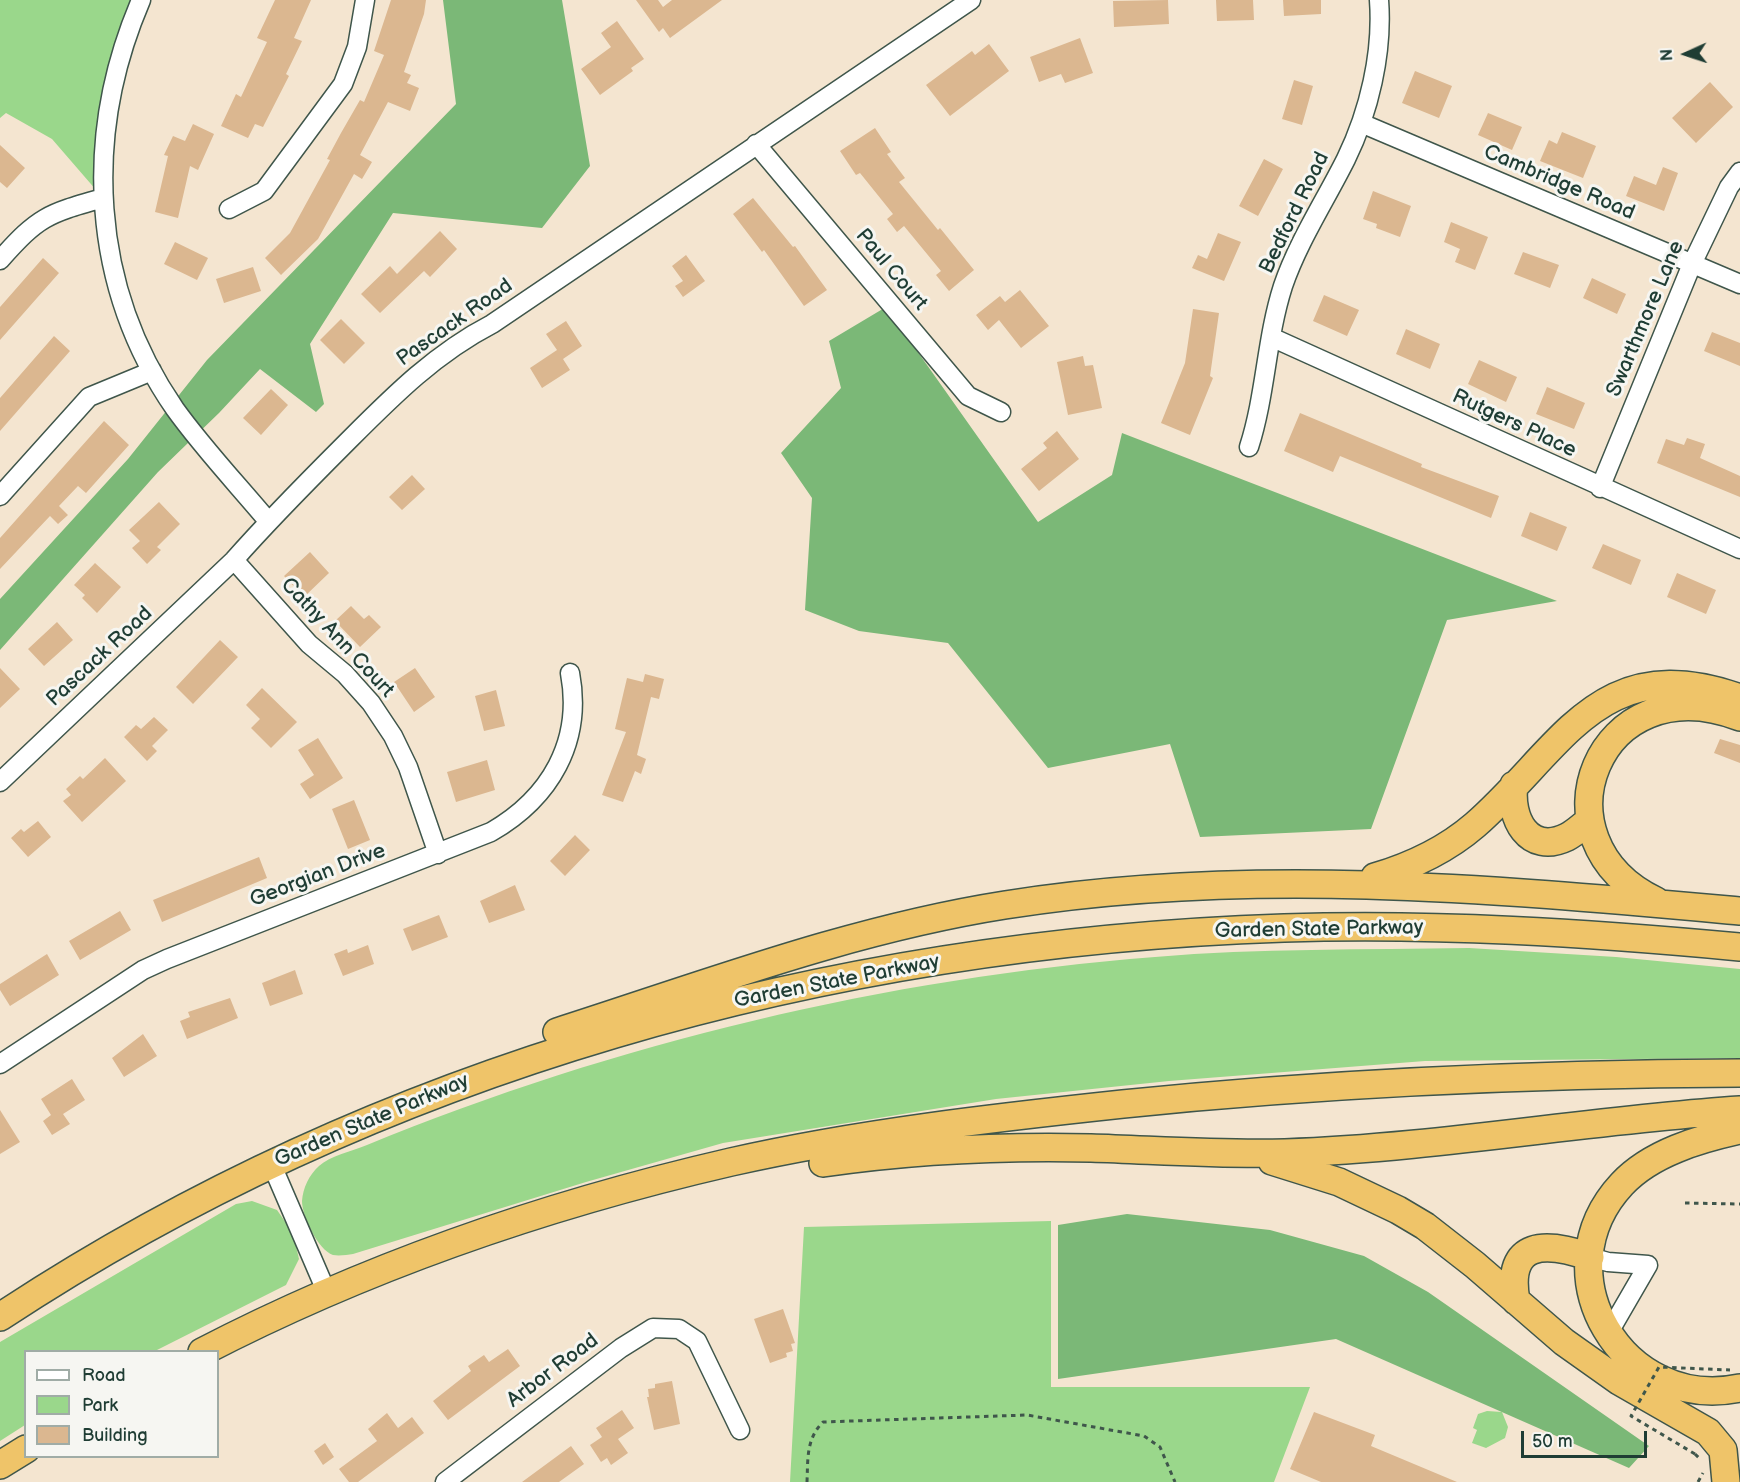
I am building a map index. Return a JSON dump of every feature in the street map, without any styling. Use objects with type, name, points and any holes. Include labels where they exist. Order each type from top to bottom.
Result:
[{"type":"highway","points":[[1351,883],[1390,872],[1432,854],[1474,826],[1573,724],[1616,696],[1648,686],[1665,684],[1702,687],[1740,698]]},
{"type":"highway","points":[[1662,904],[1630,886],[1600,852],[1590,820],[1590,791],[1597,765],[1612,740],[1634,721],[1659,709],[1686,705],[1713,709],[1740,717]]},
{"type":"highway","points":[[1514,785],[1514,816],[1518,825],[1533,837],[1550,841],[1559,839],[1590,820]]},
{"type":"highway","points":[[441,1090],[556,1032],[779,962],[929,920],[1004,905],[1091,894],[1246,884],[1351,883],[1517,891],[1740,910]]},
{"type":"highway","name":"Garden State Parkway","points":[[0,1317],[114,1246],[271,1163],[441,1090],[557,1051],[735,1001],[897,968],[1091,941],[1225,931],[1350,927],[1494,930],[1740,947]]},
{"type":"highway","points":[[206,1350],[327,1293],[487,1232],[614,1192],[792,1150],[1035,1113],[1373,1082],[1740,1073]]},
{"type":"highway","points":[[614,1192],[763,1174],[858,1158],[945,1150],[1090,1148],[1236,1154],[1363,1149],[1740,1110]]},
{"type":"highway","points":[[1735,1379],[1699,1391],[1656,1378],[1635,1363],[1608,1334],[1594,1304],[1589,1272],[1590,1257],[1604,1210],[1629,1178],[1667,1153],[1740,1130]]},
{"type":"highway","points":[[1236,1154],[1311,1172],[1398,1210],[1452,1246],[1592,1363],[1708,1432],[1722,1450],[1726,1482]]},
{"type":"highway","points":[[1516,1301],[1515,1274],[1524,1256],[1533,1249],[1552,1246],[1590,1257]]},
{"type":"highway","points":[[0,1465],[24,1450]]},
{"type":"street","points":[[141,0],[114,73],[106,116],[103,198],[108,242],[117,284],[133,332],[152,371],[175,408],[268,521]]},
{"type":"street","points":[[229,209],[264,191],[343,84],[357,47],[365,0]]},
{"type":"street","name":"Pascack Road","points":[[0,782],[234,560],[268,521],[409,380],[438,356],[492,324],[971,0]]},
{"type":"street","name":"Bedford Road","points":[[1249,447],[1264,390],[1271,337],[1284,285],[1295,256],[1347,157],[1361,123],[1378,48],[1379,0]]},
{"type":"street","name":"Cambridge Road","points":[[1361,123],[1740,284]]},
{"type":"street","name":"Paul Court","points":[[756,144],[968,396],[1001,412]]},
{"type":"street","name":"Swarthmore Lane","points":[[1600,488],[1692,264],[1729,187],[1740,172]]},
{"type":"street","points":[[0,260],[25,232],[41,219],[56,211],[103,198]]},
{"type":"street","name":"Rutgers Place","points":[[1271,337],[1600,488],[1740,549]]},
{"type":"street","points":[[0,496],[89,398],[152,371]]},
{"type":"street","name":"Cathy Ann Court","points":[[234,560],[309,644],[345,674],[371,703],[393,736],[408,767],[438,854]]},
{"type":"street","name":"Georgian Drive","points":[[0,1064],[143,970],[166,959],[438,854],[491,832],[513,819],[534,801],[549,782],[562,757],[570,733],[573,708],[570,673]]},
{"type":"street","points":[[271,1163],[327,1293]]},
{"type":"street","points":[[1590,1257],[1608,1262],[1648,1265],[1608,1334]]},
{"type":"street","name":"Arbor Road","points":[[445,1482],[621,1348],[653,1328],[679,1329],[697,1341],[740,1430]]},
{"type":"path","points":[[1685,1203],[1740,1204]]},
{"type":"path","points":[[1695,1454],[1631,1416],[1659,1367],[1735,1379]]},
{"type":"path","points":[[807,1482],[808,1450],[813,1432],[823,1422],[1027,1415],[1144,1437],[1160,1447],[1175,1482]]},
{"type":"green space","points":[[0,0],[141,0],[127,31],[103,198],[52,139],[6,113],[0,118]]},
{"type":"green space","points":[[443,0],[562,0],[590,166],[542,228],[393,213],[310,344],[324,404],[316,412],[260,369],[219,413],[158,472],[0,650],[0,599],[128,459],[207,360],[456,104]]},
{"type":"green space","points":[[886,307],[1038,522],[1112,475],[1122,433],[1557,601],[1447,620],[1371,829],[1200,837],[1170,744],[1048,768],[948,643],[859,631],[805,610],[812,498],[781,453],[841,388],[829,341]]},
{"type":"green space","points":[[1469,948],[1616,957],[1740,969],[1740,1058],[1425,1061],[1169,1081],[996,1099],[723,1143],[346,1255],[333,1255],[322,1247],[312,1232],[303,1207],[302,1201],[307,1182],[324,1162],[461,1108],[655,1046],[853,999],[953,981],[1054,967],[1155,957],[1233,952]]},
{"type":"green space","points":[[252,1201],[277,1210],[293,1233],[299,1259],[286,1285],[157,1350],[24,1350],[24,1426],[0,1441],[0,1342],[236,1204]]},
{"type":"green space","points":[[1127,1214],[1270,1230],[1364,1256],[1428,1292],[1649,1446],[1629,1468],[1336,1339],[1058,1379],[1058,1225]]},
{"type":"green space","points":[[1051,1221],[1051,1387],[1310,1387],[1274,1482],[790,1482],[804,1227]]},
{"type":"green space","points":[[1487,1411],[1502,1412],[1508,1427],[1505,1438],[1486,1448],[1472,1443],[1477,1430],[1473,1428],[1478,1414]]},
{"type":"building","points":[[275,0],[311,0],[294,38],[302,41],[286,74],[289,76],[263,127],[255,124],[248,138],[221,126],[236,94],[241,97],[267,42],[257,38]]},
{"type":"building","points":[[391,0],[426,0],[424,14],[404,72],[411,75],[407,83],[419,88],[410,111],[388,102],[360,155],[372,162],[362,179],[354,174],[318,239],[281,275],[265,258],[290,233],[330,160],[327,159],[341,133],[360,100],[364,102],[384,55],[374,51]]},
{"type":"building","points":[[636,0],[658,0],[663,7],[672,0],[722,0],[670,38],[663,28],[659,32]]},
{"type":"building","points":[[1168,0],[1169,24],[1114,27],[1113,1]]},
{"type":"building","points":[[1216,0],[1253,0],[1254,20],[1217,21]]},
{"type":"building","points":[[1283,0],[1321,0],[1321,14],[1284,16]]},
{"type":"building","points":[[617,21],[644,59],[631,68],[633,71],[600,95],[581,69],[611,47],[601,33]]},
{"type":"building","points":[[1080,38],[1093,73],[1065,83],[1061,74],[1039,82],[1030,57]]},
{"type":"building","points":[[989,44],[1009,71],[950,116],[926,85],[972,51],[975,55]]},
{"type":"building","points":[[1415,71],[1452,86],[1439,118],[1402,103]]},
{"type":"building","points":[[1294,80],[1313,86],[1302,125],[1282,119]]},
{"type":"building","points":[[1710,82],[1733,107],[1696,143],[1672,118]]},
{"type":"building","points":[[1488,113],[1522,127],[1512,150],[1478,135]]},
{"type":"building","points":[[193,124],[214,134],[198,170],[190,166],[178,218],[155,212],[168,156],[164,155],[173,136],[185,141]]},
{"type":"building","points":[[875,128],[891,152],[887,154],[905,178],[899,182],[974,270],[949,291],[936,275],[941,271],[904,226],[897,232],[887,219],[893,214],[860,173],[856,175],[840,151]]},
{"type":"building","points":[[1562,132],[1596,146],[1583,178],[1540,161],[1549,140],[1557,144]]},
{"type":"building","points":[[0,145],[25,168],[7,188],[0,182]]},
{"type":"building","points":[[1264,159],[1283,169],[1258,216],[1239,206]]},
{"type":"building","points":[[1663,167],[1678,173],[1664,211],[1626,196],[1634,176],[1656,185]]},
{"type":"building","points":[[1373,191],[1411,206],[1400,237],[1376,228],[1377,224],[1363,219]]},
{"type":"building","points":[[753,198],[793,247],[795,246],[827,290],[804,306],[764,250],[762,252],[733,214]]},
{"type":"building","points":[[1451,222],[1488,237],[1475,270],[1455,262],[1460,249],[1444,242]]},
{"type":"building","points":[[440,231],[457,249],[430,277],[424,271],[380,313],[361,294],[390,266],[397,274]]},
{"type":"building","points":[[1218,233],[1241,242],[1224,281],[1192,268],[1198,255],[1207,259]]},
{"type":"building","points":[[175,242],[208,258],[197,280],[164,264]]},
{"type":"building","points":[[1523,252],[1559,265],[1550,288],[1514,274]]},
{"type":"building","points":[[686,255],[705,281],[683,297],[675,286],[683,281],[672,266]]},
{"type":"building","points":[[43,258],[59,273],[0,340],[0,307]]},
{"type":"building","points":[[253,267],[261,291],[224,303],[216,279]]},
{"type":"building","points":[[1592,278],[1626,294],[1617,314],[1583,298]]},
{"type":"building","points":[[1020,290],[1049,326],[1021,348],[999,320],[988,330],[976,315],[1000,296],[1005,302]]},
{"type":"building","points":[[1324,295],[1359,310],[1347,336],[1313,321]]},
{"type":"building","points":[[1193,309],[1219,313],[1210,376],[1213,378],[1190,435],[1161,423],[1185,363]]},
{"type":"building","points":[[341,319],[365,343],[344,364],[320,340]]},
{"type":"building","points":[[566,321],[582,346],[563,359],[570,370],[542,388],[530,368],[557,350],[546,334]]},
{"type":"building","points":[[1406,329],[1440,344],[1430,369],[1396,354]]},
{"type":"building","points":[[1712,332],[1740,343],[1740,366],[1704,351]]},
{"type":"building","points":[[54,336],[70,351],[0,431],[0,398]]},
{"type":"building","points":[[1083,356],[1085,366],[1093,365],[1102,408],[1068,415],[1057,362]]},
{"type":"building","points":[[1479,360],[1517,377],[1506,402],[1468,384]]},
{"type":"building","points":[[1547,387],[1585,403],[1574,429],[1536,414]]},
{"type":"building","points":[[271,389],[288,405],[261,435],[243,418]]},
{"type":"building","points":[[1300,413],[1422,464],[1421,467],[1499,496],[1491,518],[1340,456],[1333,472],[1284,451]]},
{"type":"building","points":[[104,421],[129,445],[86,493],[78,486],[59,506],[68,515],[58,524],[50,516],[0,569],[0,538]]},
{"type":"building","points":[[1057,431],[1079,459],[1039,491],[1021,469],[1047,448],[1043,443]]},
{"type":"building","points":[[1687,438],[1705,444],[1700,458],[1740,476],[1740,497],[1657,463],[1666,439],[1684,445]]},
{"type":"building","points":[[412,475],[425,489],[402,510],[389,497]]},
{"type":"building","points":[[159,502],[180,524],[157,547],[161,550],[147,564],[132,548],[140,541],[129,530]]},
{"type":"building","points":[[1530,512],[1567,527],[1557,551],[1521,536]]},
{"type":"building","points":[[1603,544],[1641,560],[1631,585],[1592,568]]},
{"type":"building","points":[[310,552],[329,573],[304,597],[284,576]]},
{"type":"building","points":[[95,563],[121,587],[97,613],[82,598],[85,595],[74,585]]},
{"type":"building","points":[[1677,573],[1716,590],[1706,614],[1667,597]]},
{"type":"building","points":[[351,606],[364,619],[369,615],[381,627],[360,647],[335,621]]},
{"type":"building","points":[[57,622],[73,640],[44,666],[28,649]]},
{"type":"building","points":[[220,640],[238,657],[193,704],[176,687]]},
{"type":"building","points":[[0,668],[20,689],[0,708]]},
{"type":"building","points":[[415,668],[435,697],[414,712],[394,682]]},
{"type":"building","points":[[645,674],[664,679],[659,699],[651,697],[637,755],[646,759],[641,774],[635,771],[623,802],[602,795],[626,732],[615,729],[627,678],[643,682]]},
{"type":"building","points":[[262,688],[297,722],[271,748],[251,728],[260,719],[246,705]]},
{"type":"building","points":[[496,690],[505,726],[484,731],[475,696]]},
{"type":"building","points":[[154,717],[168,730],[152,746],[157,751],[147,761],[124,737],[136,725],[141,729]]},
{"type":"building","points":[[318,738],[343,778],[310,799],[300,784],[314,775],[298,750]]},
{"type":"building","points":[[1720,739],[1740,745],[1740,763],[1714,753]]},
{"type":"building","points":[[105,758],[126,781],[82,822],[63,801],[71,795],[66,789],[80,776],[83,779]]},
{"type":"building","points":[[487,760],[495,790],[456,802],[447,772]]},
{"type":"building","points":[[354,800],[370,840],[348,849],[332,809]]},
{"type":"building","points":[[38,821],[51,837],[28,857],[11,838],[21,829],[24,832]]},
{"type":"building","points":[[575,835],[590,850],[565,876],[550,861]]},
{"type":"building","points":[[259,857],[267,878],[162,922],[153,900]]},
{"type":"building","points":[[515,885],[525,910],[489,923],[480,901]]},
{"type":"building","points":[[120,911],[131,930],[80,960],[69,941]]},
{"type":"building","points":[[439,915],[448,937],[412,951],[403,929]]},
{"type":"building","points":[[368,945],[374,964],[343,976],[334,954],[347,949],[348,953]]},
{"type":"building","points":[[47,954],[59,975],[10,1006],[0,990],[0,984]]},
{"type":"building","points":[[295,970],[303,994],[270,1006],[262,983]]},
{"type":"building","points":[[230,998],[238,1018],[187,1039],[180,1021],[190,1017],[188,1012]]},
{"type":"building","points":[[143,1034],[157,1056],[124,1077],[112,1058]]},
{"type":"building","points":[[72,1079],[85,1100],[63,1114],[70,1124],[52,1135],[43,1121],[51,1115],[41,1099]]},
{"type":"building","points":[[0,1110],[20,1142],[0,1154]]},
{"type":"building","points":[[783,1309],[795,1343],[791,1344],[793,1351],[786,1353],[787,1357],[770,1363],[754,1319]]},
{"type":"building","points":[[508,1349],[520,1366],[448,1420],[433,1401],[471,1371],[468,1366],[484,1355],[489,1362]]},
{"type":"building","points":[[672,1381],[680,1424],[654,1430],[647,1397],[649,1397],[648,1389],[655,1388],[655,1384]]},
{"type":"building","points":[[622,1410],[634,1428],[618,1439],[628,1453],[611,1465],[607,1458],[601,1462],[590,1445],[602,1437],[596,1428]]},
{"type":"building","points":[[1314,1412],[1375,1435],[1371,1446],[1457,1482],[1321,1482],[1290,1469]]},
{"type":"building","points":[[387,1413],[398,1428],[412,1417],[424,1433],[358,1482],[349,1482],[339,1469],[377,1441],[368,1429]]},
{"type":"building","points":[[325,1443],[334,1457],[323,1465],[314,1451]]},
{"type":"building","points":[[571,1446],[584,1464],[559,1482],[522,1482]]}]
